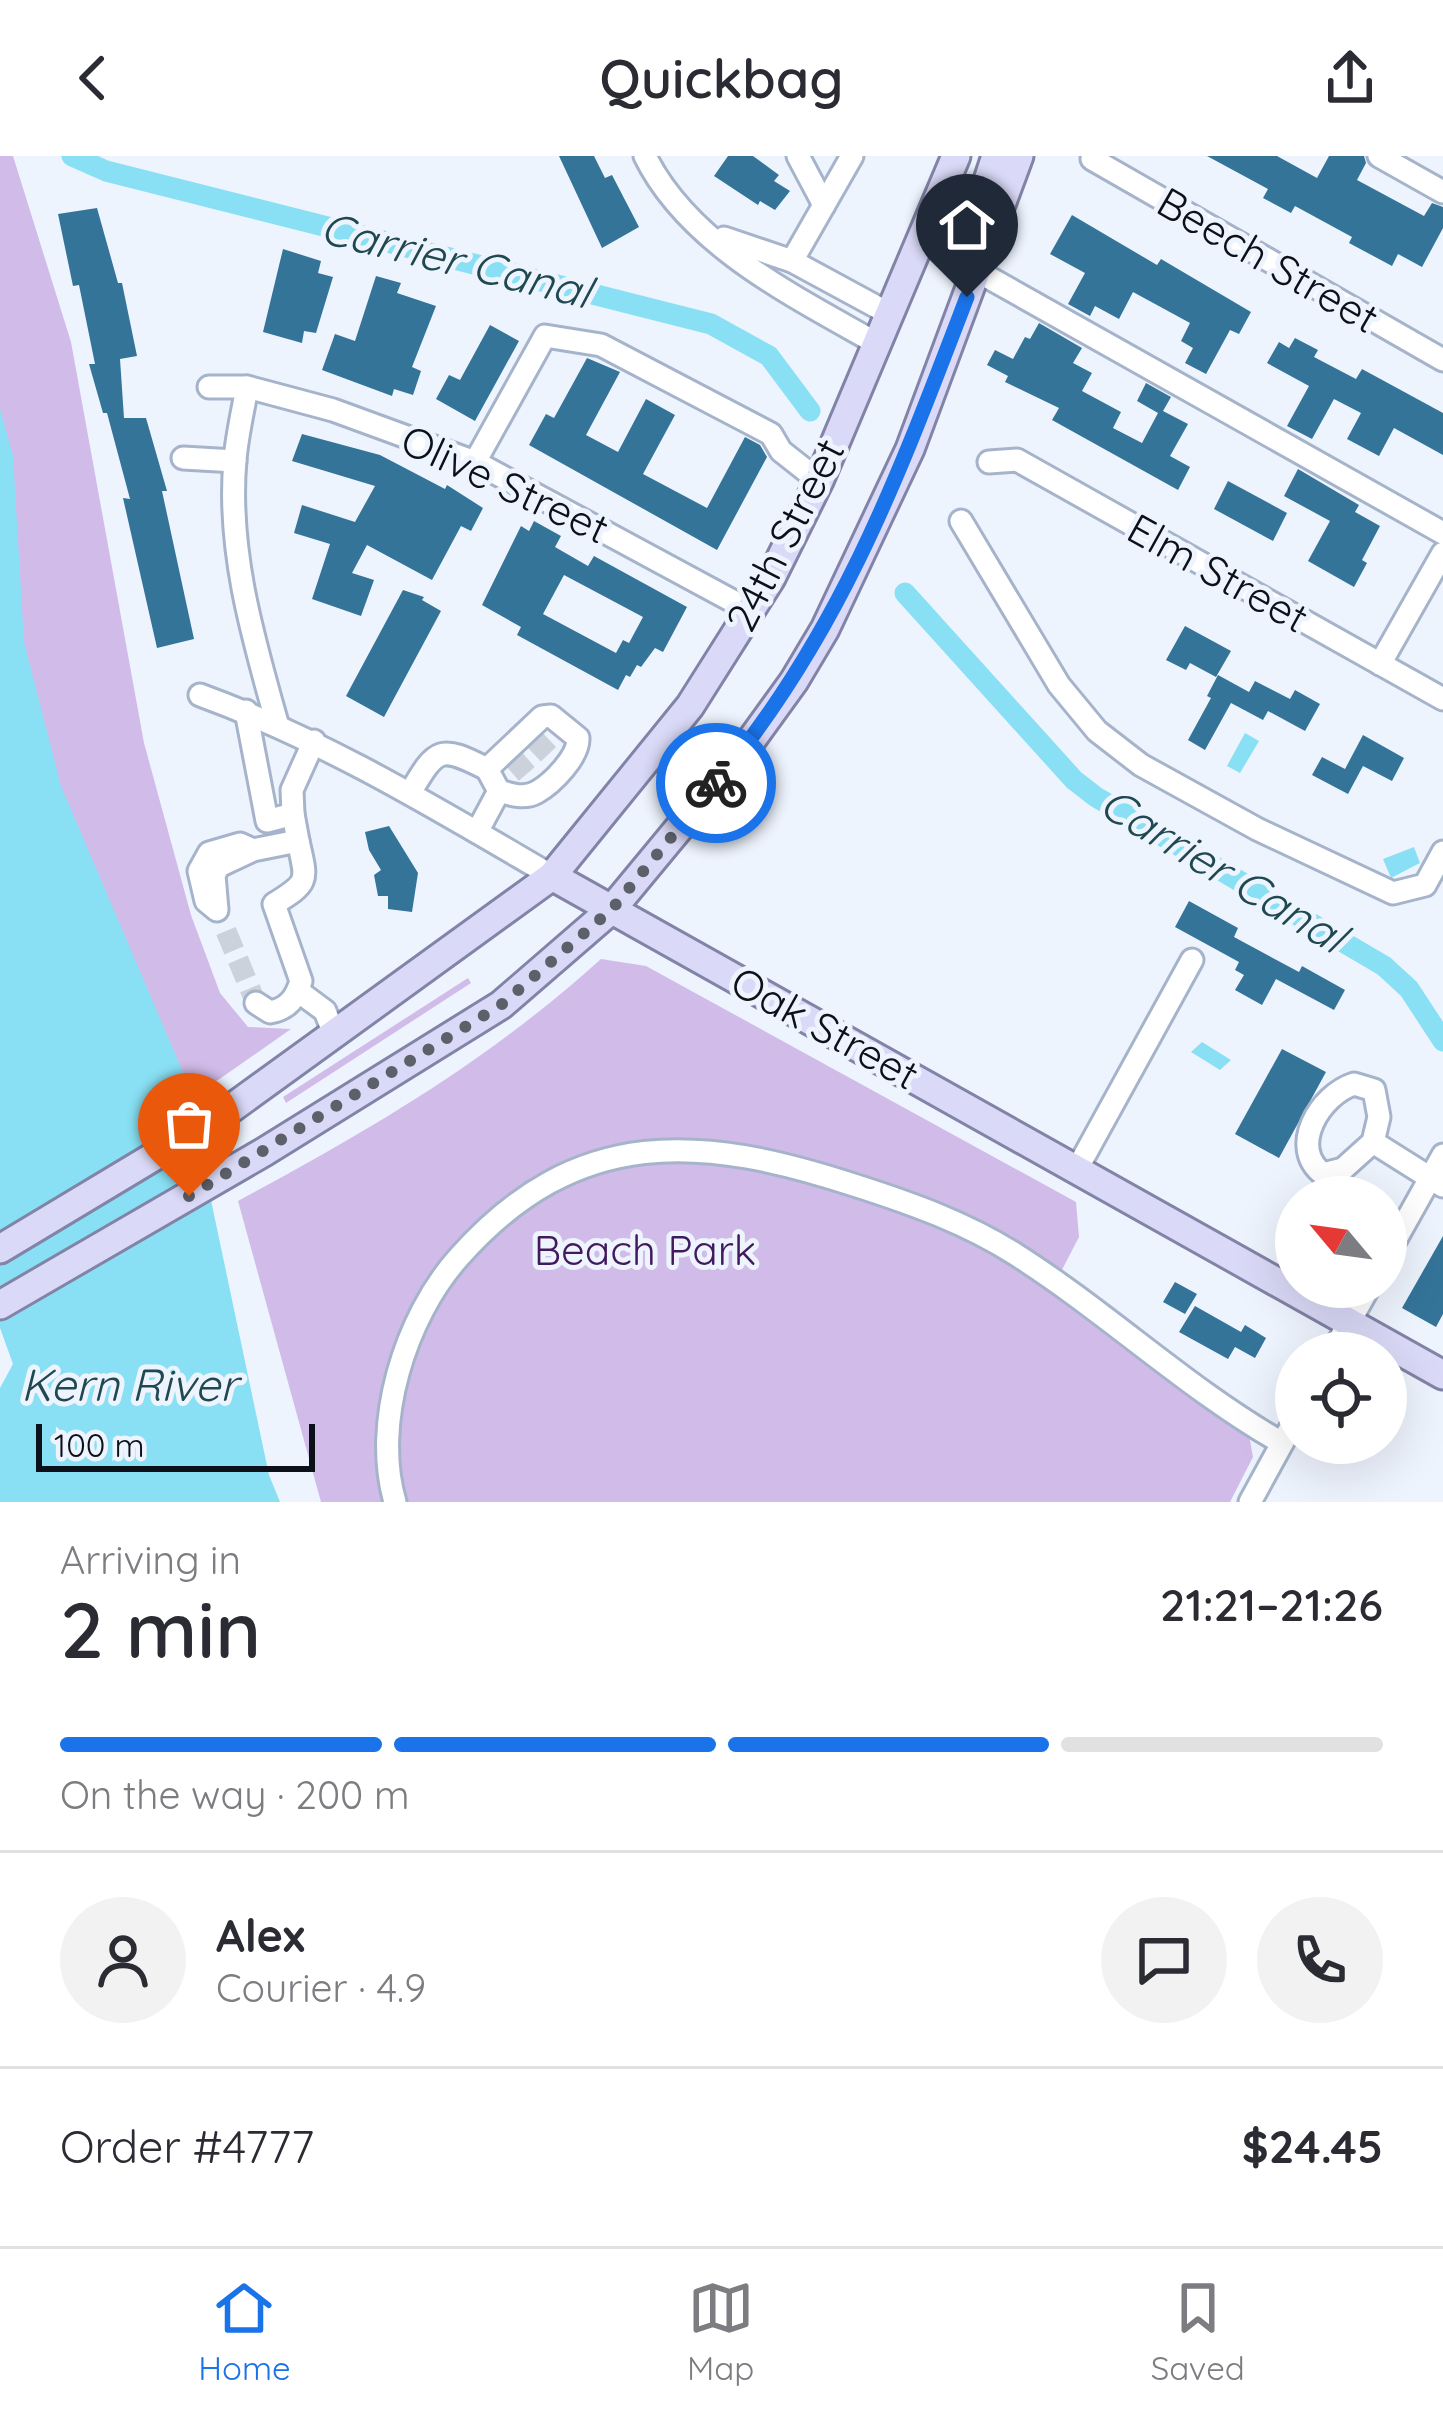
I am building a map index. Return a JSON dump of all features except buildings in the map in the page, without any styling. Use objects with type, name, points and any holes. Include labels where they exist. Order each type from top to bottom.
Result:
[{"type":"main road","name":"24th Street","points":[[0,1249],[218,1118],[552,876],[679,721],[789,545],[956,156]]},
{"type":"main road","points":[[979,263],[977,214],[996,156]]},
{"type":"main road","name":"24th Street","points":[[0,1305],[264,1152],[501,1005],[612,909],[747,746],[811,653],[901,470],[1019,156]]},
{"type":"main road","name":"Oak Street","points":[[552,876],[1443,1375]]},
{"type":"street","points":[[645,156],[673,203],[706,232],[779,289],[876,343]]},
{"type":"street","points":[[798,156],[824,205]]},
{"type":"street","points":[[793,261],[851,156]]},
{"type":"street","points":[[1379,156],[1443,192]]},
{"type":"street","name":"Beech Street","points":[[1092,159],[1443,361]]},
{"type":"street","points":[[706,232],[793,261],[888,314]]},
{"type":"street","points":[[979,263],[1443,532]]},
{"type":"street","points":[[475,462],[545,336],[601,345],[771,434],[781,451],[819,482]]},
{"type":"street","name":"Olive Street","points":[[209,387],[247,387],[353,416],[475,462],[751,610]]},
{"type":"street","points":[[247,387],[235,461],[238,559],[277,723]]},
{"type":"street","points":[[183,458],[235,461]]},
{"type":"street","name":"Elm Street","points":[[989,462],[1017,460],[1443,699]]},
{"type":"street","points":[[962,521],[1059,685],[1097,731],[1141,765],[1257,829],[1393,893],[1425,884],[1443,852]]},
{"type":"street","points":[[1380,664],[1443,553]]},
{"type":"street","name":"Oak Street","points":[[200,695],[314,741],[552,876]]},
{"type":"street","points":[[245,712],[267,820],[293,814]]},
{"type":"street","points":[[410,793],[428,761],[441,752],[452,752],[488,770],[499,791],[519,796],[575,754],[578,738],[551,716],[542,717],[531,735],[488,770]]},
{"type":"street","points":[[256,1003],[270,1012],[280,1011],[298,992],[301,981],[274,904],[302,887],[306,876],[292,790],[314,741]]},
{"type":"street","points":[[477,832],[499,791]]},
{"type":"street","points":[[222,921],[206,901],[201,884],[199,871],[209,853],[240,844],[253,850],[298,841]]},
{"type":"street","points":[[1077,1169],[1192,960]]},
{"type":"street","points":[[298,992],[327,1013],[334,1034]]},
{"type":"street","points":[[1373,1142],[1437,1181]]},
{"type":"street","points":[[395,1502],[386,1473],[387,1413],[416,1328],[449,1268],[493,1219],[530,1192],[616,1156],[672,1149],[713,1150],[772,1161],[938,1213],[1011,1251],[1081,1298],[1198,1392],[1275,1439]]},
{"type":"street","points":[[1407,1226],[1437,1181],[1443,1155]]},
{"type":"street","points":[[1344,1332],[1357,1308]]},
{"type":"street","points":[[1250,1502],[1275,1456]]},
{"type":"green space","points":[[0,156],[13,156],[71,342],[144,743],[191,915],[220,993],[248,1027],[291,1029],[221,1078],[0,1213]]},
{"type":"green space","name":"Beach Park","points":[[601,959],[646,966],[1076,1202],[1079,1237],[1051,1291],[1249,1435],[1253,1457],[1230,1502],[321,1502],[238,1201],[472,1061]]},
{"type":"green space","points":[[468,978],[471,983],[286,1103],[283,1097]]},
{"type":"water","name":"Kern River","points":[[0,409],[13,456],[24,642],[61,786],[185,1077],[269,1475],[280,1502],[0,1502],[0,1388],[13,1364],[0,1328]]},
{"type":"water","points":[[1245,733],[1259,741],[1240,773],[1227,766]]},
{"type":"water","points":[[1414,847],[1420,863],[1391,878],[1383,859]]},
{"type":"water","points":[[1202,1042],[1231,1060],[1220,1070],[1191,1052]]},
{"type":"waterway","name":"Carrier Canal","points":[[72,156],[106,171],[711,324],[769,356],[810,411]]},
{"type":"waterway","name":"Carrier Canal","points":[[905,593],[1074,780],[1384,966],[1409,989],[1443,1041]]},
{"type":"tunnel","points":[[534,739],[554,760]]},
{"type":"tunnel","points":[[513,758],[533,781]]},
{"type":"tunnel","points":[[226,931],[256,1003]]},
{"type":"way so far","points":[[189,1196],[501,1005],[612,909],[716,783]]},
{"type":"route","points":[[716,783],[794,681],[825,628],[910,449],[967,297]]}]
